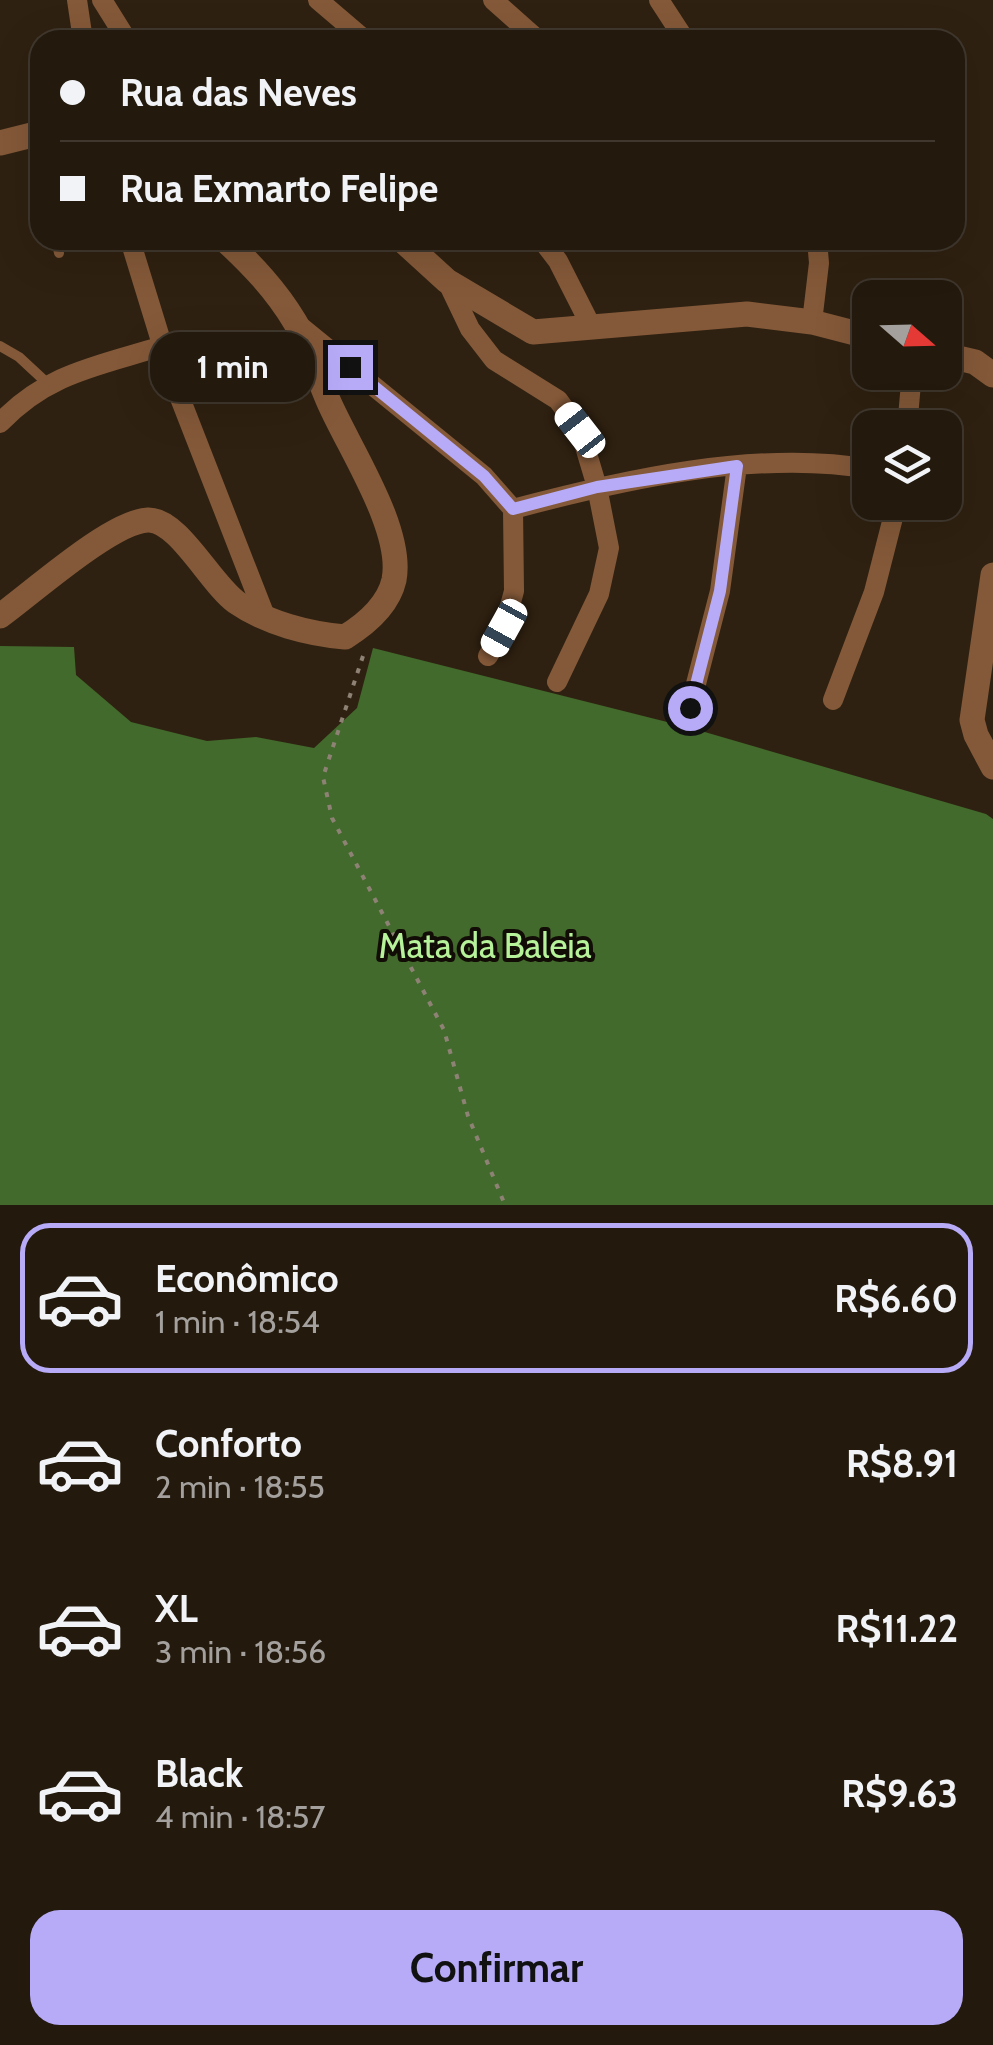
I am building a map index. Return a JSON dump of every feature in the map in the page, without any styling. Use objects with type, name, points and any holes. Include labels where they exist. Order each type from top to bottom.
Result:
[{"type":"street","points":[[77,0],[82,30]]},
{"type":"street","points":[[102,0],[121,30]]},
{"type":"street","points":[[318,0],[353,30]]},
{"type":"street","points":[[493,0],[527,30]]},
{"type":"street","points":[[660,0],[680,30]]},
{"type":"street","points":[[0,142],[30,135]]},
{"type":"street","points":[[133,250],[162,346],[265,616]]},
{"type":"street","points":[[0,616],[115,531],[148,520],[168,525],[223,592],[239,605],[319,635],[345,637],[364,626],[385,602],[394,580],[388,532],[296,324],[258,271],[236,250]]},
{"type":"street","points":[[413,250],[446,281],[534,332],[747,314],[852,332]]},
{"type":"street","points":[[550,250],[592,328]]},
{"type":"street","points":[[812,322],[818,250]]},
{"type":"street","points":[[446,281],[470,329],[494,360],[558,400],[580,430],[597,487],[609,548],[599,594],[557,682]]},
{"type":"street","points":[[296,324],[484,476],[513,509],[514,591],[504,628],[488,656]]},
{"type":"street","points":[[0,424],[24,398],[46,383],[162,346]]},
{"type":"street","points":[[962,359],[975,362],[993,375]]},
{"type":"street","points":[[513,509],[597,487],[737,466],[852,466]]},
{"type":"street","points":[[690,708],[720,591],[737,466]]},
{"type":"street","points":[[833,700],[874,592],[892,520]]},
{"type":"street","points":[[993,575],[972,720],[993,768]]},
{"type":"lane","points":[[0,346],[19,357],[46,383]]},
{"type":"path","points":[[345,637],[364,652],[323,777],[332,818],[444,1030],[468,1116],[506,1205]]},
{"type":"green space","name":"Mata da Baleia","points":[[0,646],[74,647],[76,675],[131,722],[207,741],[256,737],[314,748],[357,708],[373,648],[691,728],[986,814],[993,819],[993,1205],[0,1205]]},
{"type":"route","points":[[350,367],[484,476],[513,509],[597,487],[737,466],[720,591],[690,708]]}]
